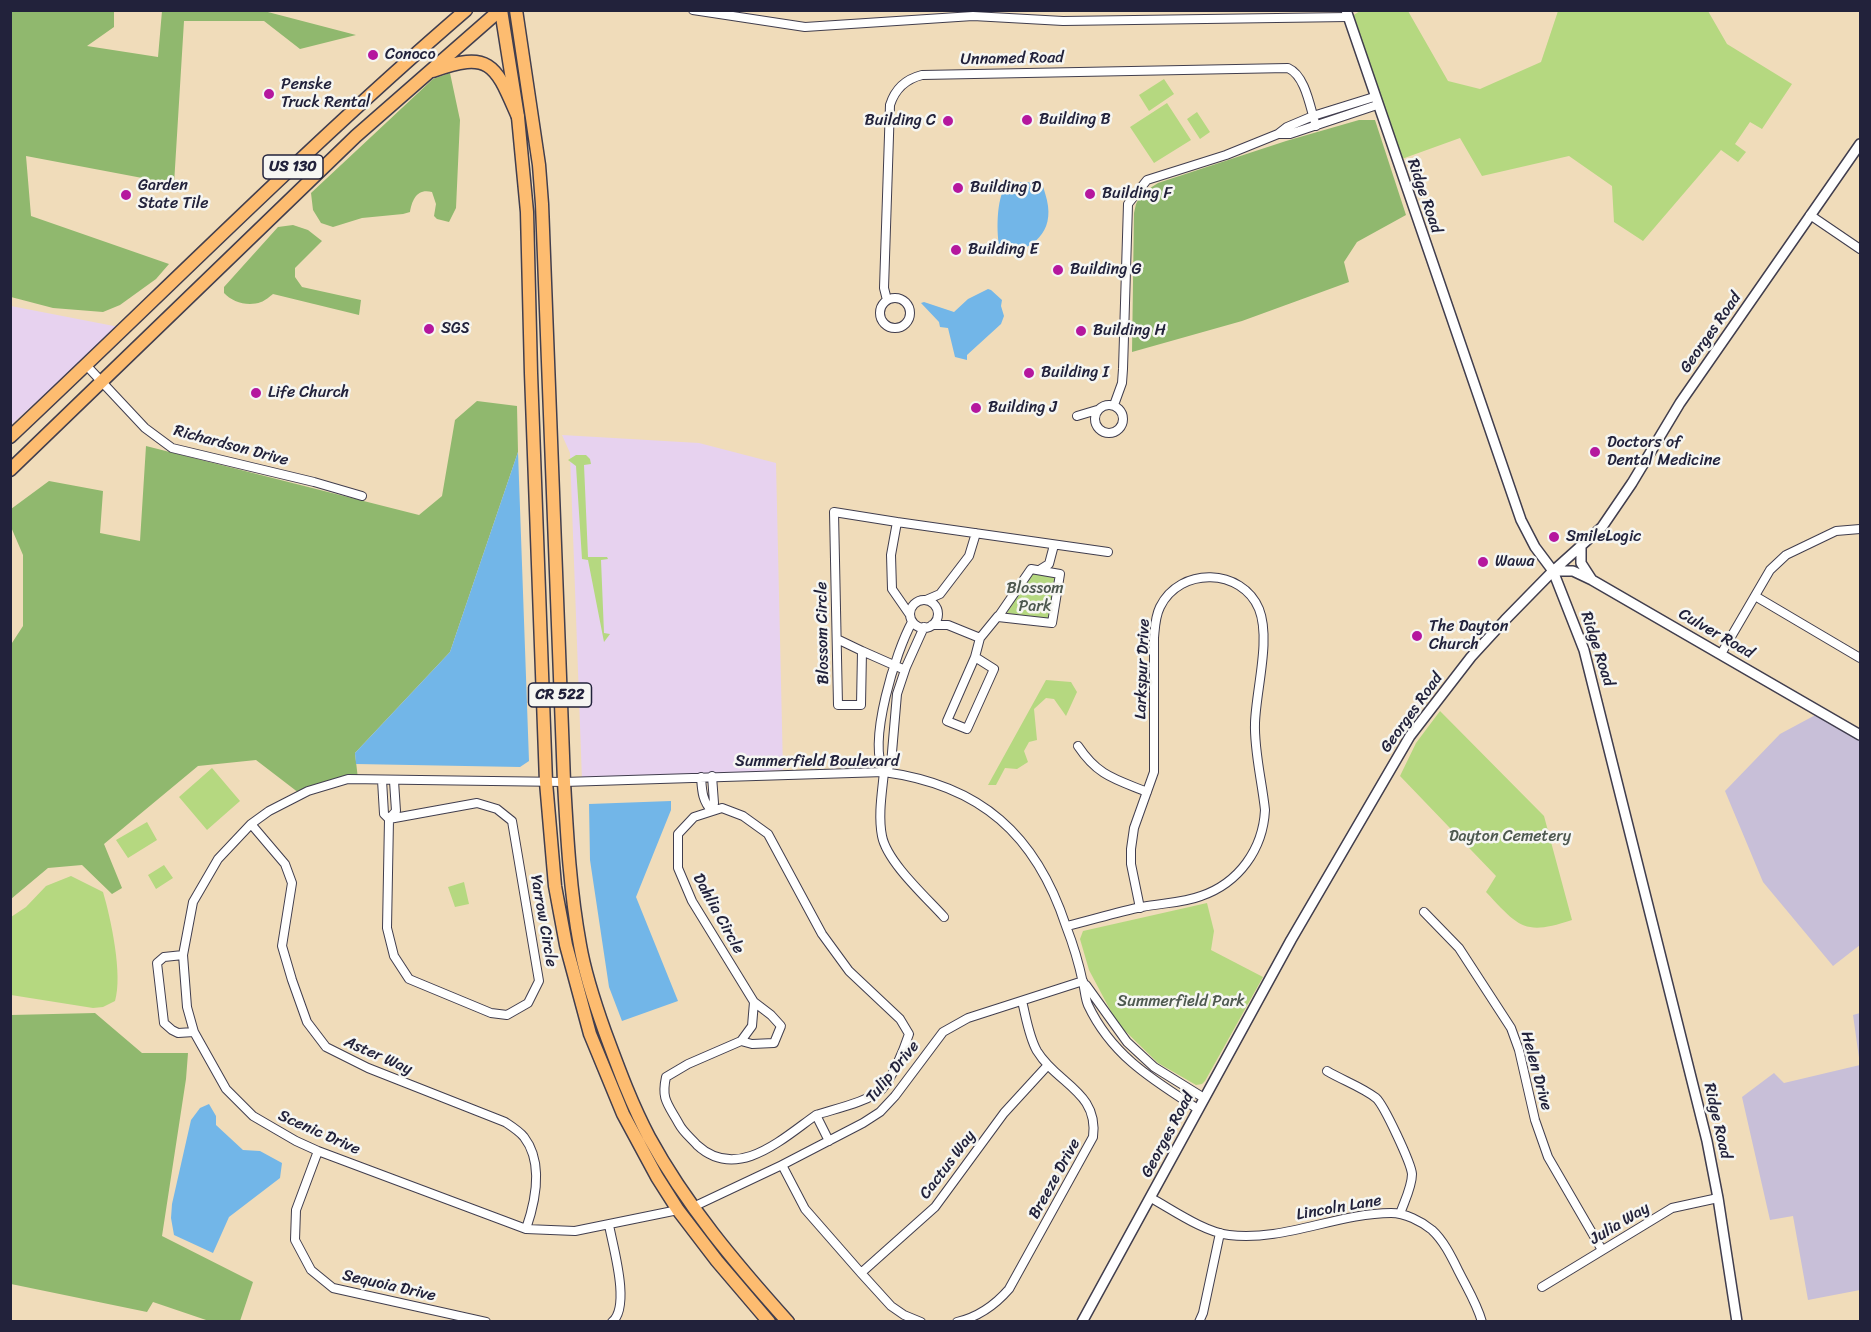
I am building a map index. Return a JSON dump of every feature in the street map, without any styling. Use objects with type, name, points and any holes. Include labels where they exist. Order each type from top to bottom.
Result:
[{"type":"main road","name":"US 130","points":[[10,437],[289,171],[398,69],[466,10]]},
{"type":"main road","name":"US 130","points":[[10,470],[356,136],[500,10]]},
{"type":"main road","name":"CR 522","points":[[500,10],[518,117],[527,212],[546,782],[555,886],[566,945],[590,1034],[623,1114],[657,1177],[678,1210],[717,1261],[769,1322]]},
{"type":"main road","name":"CR 522","points":[[516,10],[539,165],[542,204],[564,782],[569,867],[580,946],[596,1004],[619,1070],[649,1137],[693,1207],[737,1265],[788,1322]]},
{"type":"main road","points":[[426,73],[463,61],[473,60],[487,64],[505,88],[518,117]]},
{"type":"street","points":[[693,10],[805,27],[973,16],[1062,21],[1347,14]]},
{"type":"street","name":"Ridge Road","points":[[1347,14],[1375,101],[1521,520],[1535,547],[1553,571],[1584,650],[1704,1130],[1718,1198],[1737,1322]]},
{"type":"street","name":"Unnamed Road","points":[[887,300],[884,288],[890,105],[896,92],[910,78],[922,75],[1288,68],[1296,72],[1300,80],[1316,126]]},
{"type":"street","points":[[1114,405],[1122,383],[1127,215],[1128,204],[1133,195],[1146,180],[1226,155],[1278,134],[1287,127],[1312,116],[1375,101]]},
{"type":"street","points":[[1278,134],[1290,134],[1316,126],[1375,101]]},
{"type":"street","name":"Georges Road","points":[[1082,1322],[1291,940],[1410,736],[1471,657],[1553,571],[1581,548],[1605,523],[1680,403],[1860,144]]},
{"type":"street","points":[[1810,215],[1860,249]]},
{"type":"street","name":"Richardson Drive","points":[[86,365],[145,428],[172,448],[314,482],[362,496]]},
{"type":"street","points":[[1077,416],[1106,405],[1114,405],[1121,412],[1123,421],[1121,426],[1114,432],[1104,432],[1098,429],[1095,422],[1097,410]]},
{"type":"street","name":"Blossom Circle","points":[[862,651],[861,705],[838,705],[834,512],[1108,552]]},
{"type":"street","points":[[897,522],[891,555],[892,589],[911,619],[928,626],[948,625],[980,638]]},
{"type":"street","points":[[1721,654],[1770,570],[1786,555],[1836,531],[1860,529]]},
{"type":"street","points":[[884,772],[891,764],[897,694],[905,670],[928,626],[936,620],[940,594],[969,556],[976,533]]},
{"type":"street","points":[[1041,569],[1049,564],[1054,545]]},
{"type":"street","points":[[1581,548],[1581,563],[1592,580]]},
{"type":"street","points":[[975,657],[994,669],[967,729],[947,721],[975,657],[980,638],[1031,569],[1060,574],[1052,623],[998,616]]},
{"type":"street","name":"Culver Road","points":[[1553,571],[1573,571],[1592,580],[1860,735]]},
{"type":"street","name":"Larkspur Drive","points":[[1067,927],[1140,908],[1200,897],[1225,884],[1249,860],[1261,834],[1265,810],[1255,724],[1264,623],[1254,599],[1238,585],[1226,580],[1203,576],[1182,583],[1173,590],[1159,608],[1156,618],[1154,772],[1134,828],[1131,849],[1131,864],[1140,908]]},
{"type":"street","points":[[900,601],[915,603],[940,594]]},
{"type":"street","points":[[1755,596],[1860,658]]},
{"type":"street","points":[[926,600],[931,602],[948,625]]},
{"type":"street","points":[[915,603],[910,610],[911,619],[894,665],[881,716],[879,762],[884,772],[881,823],[886,849],[944,917]]},
{"type":"street","points":[[837,639],[905,670]]},
{"type":"street","points":[[1078,746],[1086,759],[1106,776],[1147,792]]},
{"type":"street","name":"Summerfield Boulevard","points":[[546,782],[884,772],[907,775],[958,792],[1004,821],[1041,866],[1053,889],[1067,927],[1087,1003],[1114,1048],[1143,1074],[1198,1109]]},
{"type":"street","points":[[712,776],[714,803],[712,811]]},
{"type":"street","points":[[701,777],[703,798],[706,806],[712,811]]},
{"type":"street","name":"Scenic Drive","points":[[546,782],[348,780],[308,791],[269,811],[251,824],[218,859],[194,902],[183,955],[187,1007],[194,1032],[226,1089],[253,1116],[318,1151],[526,1229],[575,1231],[678,1210]]},
{"type":"street","name":"Yarrow Circle","points":[[382,780],[384,814],[389,819]]},
{"type":"street","name":"Yarrow Circle","points":[[389,819],[477,804],[497,809],[512,821],[539,981],[528,1003],[507,1015],[491,1012],[409,979],[394,956],[387,928],[389,819],[396,811],[394,780]]},
{"type":"street","points":[[712,811],[722,808],[743,816],[768,834],[822,934],[849,971],[900,1019],[909,1034],[902,1055],[881,1089],[861,1101],[816,1115],[761,1153],[735,1160],[707,1154],[682,1130],[663,1093],[666,1077],[688,1064],[741,1041],[752,1026],[754,1002]]},
{"type":"street","name":"Dahlia Circle","points":[[712,811],[694,817],[678,834],[678,868],[692,901],[754,1002],[781,1026],[774,1043],[752,1044],[741,1041]]},
{"type":"street","name":"Aster Way","points":[[251,824],[285,864],[292,883],[282,946],[307,1022],[327,1047],[368,1068],[505,1122],[523,1136],[536,1159],[536,1180],[526,1229]]},
{"type":"street","name":"Helen Drive","points":[[1424,912],[1459,948],[1511,1028],[1519,1050],[1535,1119],[1548,1157],[1602,1250]]},
{"type":"street","points":[[183,955],[164,957],[157,963],[164,1023],[178,1033],[194,1032]]},
{"type":"street","name":"Summerfield Boulevard","points":[[1083,981],[1126,1042],[1154,1067],[1204,1098]]},
{"type":"street","name":"Tulip Drive","points":[[693,1207],[830,1141],[880,1112],[895,1096],[943,1032],[968,1018],[1083,981]]},
{"type":"street","name":"Breeze Drive","points":[[957,1322],[980,1313],[1010,1289],[1093,1137],[1094,1118],[1087,1103],[1036,1050],[1022,1001]]},
{"type":"street","name":"Cactus Way","points":[[861,1273],[935,1207],[1004,1113],[1048,1065]]},
{"type":"street","points":[[1327,1071],[1377,1099],[1382,1107],[1409,1161],[1412,1173],[1411,1183],[1400,1214]]},
{"type":"street","points":[[816,1115],[830,1141]]},
{"type":"street","name":"Sequoia Drive","points":[[318,1151],[297,1210],[295,1240],[311,1270],[333,1287],[486,1322]]},
{"type":"street","points":[[782,1165],[805,1209],[861,1273],[891,1306],[904,1315],[921,1322]]},
{"type":"street","name":"Lincoln Lane","points":[[1151,1198],[1220,1233],[1242,1236],[1287,1231],[1367,1215],[1392,1213],[1408,1216],[1432,1230],[1442,1242],[1482,1322]]},
{"type":"street","name":"Julia Way","points":[[1542,1287],[1672,1208],[1718,1198]]},
{"type":"street","points":[[609,1225],[622,1297],[616,1318],[612,1322]]},
{"type":"street","points":[[1199,1322],[1203,1314],[1220,1233]]},
{"type":"shaded area","points":[[11,306],[119,327],[11,425]]},
{"type":"shaded area","points":[[562,435],[699,443],[776,463],[783,770],[670,778],[582,780],[570,453]]},
{"type":"shaded area","points":[[1821,712],[1860,734],[1860,945],[1833,966],[1763,882],[1725,791],[1780,734]]},
{"type":"shaded area","points":[[1860,1013],[1860,1065],[1853,1015]]},
{"type":"shaded area","points":[[1860,1065],[1860,1290],[1808,1300],[1793,1216],[1770,1220],[1742,1097],[1774,1073],[1784,1083]]},
{"type":"green space","points":[[11,10],[114,11],[114,27],[87,46],[158,57],[162,11],[264,11],[356,35],[300,49],[264,21],[184,21],[174,184],[26,156],[31,216],[169,264],[156,279],[120,305],[103,312],[53,308],[11,297]]},
{"type":"green space","points":[[1360,11],[1408,11],[1448,81],[1480,89],[1541,62],[1558,11],[1708,11],[1727,44],[1792,84],[1762,129],[1750,122],[1735,144],[1746,152],[1738,162],[1721,150],[1643,241],[1614,222],[1612,186],[1569,156],[1482,176],[1460,138],[1399,160],[1352,16]]},
{"type":"green space","points":[[450,73],[460,120],[456,208],[449,222],[434,216],[436,204],[432,192],[427,191],[416,196],[410,212],[362,218],[333,227],[321,223],[313,210],[311,193],[433,79]]},
{"type":"green space","points":[[1164,79],[1174,94],[1149,111],[1139,95]]},
{"type":"green space","points":[[1167,103],[1191,140],[1154,163],[1130,127]]},
{"type":"green space","points":[[1197,112],[1210,132],[1200,139],[1187,119]]},
{"type":"green space","points":[[1359,120],[1375,120],[1406,215],[1357,242],[1344,262],[1349,282],[1242,321],[1132,352],[1134,213],[1141,194],[1158,183]]},
{"type":"green space","points":[[293,225],[308,230],[322,241],[295,268],[295,277],[302,287],[361,300],[359,315],[273,294],[261,302],[246,304],[224,293],[224,287],[278,227]]},
{"type":"green space","points":[[477,401],[517,406],[518,452],[450,652],[355,753],[358,779],[299,793],[256,760],[198,766],[104,844],[122,888],[112,894],[82,865],[48,868],[11,899],[10,646],[23,626],[23,555],[11,527],[11,509],[49,481],[103,491],[100,533],[140,541],[146,446],[419,515],[442,496],[455,420]]},
{"type":"green space","points":[[576,455],[586,455],[591,464],[584,465],[588,557],[607,557],[608,559],[601,560],[604,633],[610,634],[604,642],[588,560],[582,559],[576,466],[568,460]]},
{"type":"green space","name":"Blossom Park","points":[[1031,572],[1055,578],[1048,620],[1007,613]]},
{"type":"green space","points":[[1046,680],[1071,682],[1077,692],[1066,716],[1054,699],[1046,698],[1034,709],[1037,740],[1029,742],[1024,751],[1028,762],[1017,769],[1005,768],[996,785],[988,785]]},
{"type":"green space","name":"Dayton Cemetery","points":[[1440,711],[1544,816],[1572,920],[1556,925],[1532,927],[1515,920],[1486,892],[1496,876],[1400,776],[1416,743]]},
{"type":"green space","points":[[212,768],[240,801],[207,830],[179,797]]},
{"type":"green space","points":[[147,822],[157,840],[128,858],[116,840]]},
{"type":"green space","points":[[164,865],[173,878],[156,889],[148,875]]},
{"type":"green space","points":[[71,876],[103,892],[106,903],[115,947],[118,977],[115,1001],[103,1007],[93,1008],[11,995],[11,917],[26,907],[46,886]]},
{"type":"green space","points":[[464,882],[469,904],[455,907],[448,887]]},
{"type":"green space","name":"Summerfield Park","points":[[1207,903],[1214,931],[1211,950],[1263,977],[1205,1081],[1196,1085],[1158,1063],[1117,1023],[1089,970],[1080,939],[1083,931]]},
{"type":"green space","points":[[95,1013],[142,1053],[188,1053],[162,1236],[253,1282],[240,1321],[209,1321],[153,1302],[147,1312],[11,1284],[11,1015]]},
{"type":"water","points":[[1021,182],[1042,183],[1048,206],[1046,226],[1042,234],[1029,246],[1001,254],[998,221],[1001,195],[1007,186]]},
{"type":"water","points":[[988,289],[1002,300],[1004,316],[1001,324],[967,355],[967,360],[955,357],[948,328],[940,327],[939,322],[921,303],[954,312],[968,299]]},
{"type":"water","points":[[518,452],[529,761],[520,767],[356,764],[355,753],[450,652]]},
{"type":"water","points":[[671,801],[671,810],[636,897],[678,1001],[622,1021],[609,987],[590,860],[589,804]]},
{"type":"water","points":[[209,1104],[216,1116],[216,1125],[243,1150],[260,1151],[282,1163],[280,1178],[229,1217],[213,1253],[174,1235],[171,1218],[172,1204],[191,1120],[200,1108]]},
{"type":"place","name":"Conoco","points":[[373,55]]},
{"type":"place","name":"Penske Truck Rental","points":[[269,94]]},
{"type":"place","name":"Building B","points":[[1027,120]]},
{"type":"place","name":"Building C","points":[[948,121]]},
{"type":"place","name":"Building D","points":[[958,188]]},
{"type":"place","name":"Building F","points":[[1090,194]]},
{"type":"place","name":"Garden State Tile","points":[[126,195]]},
{"type":"place","name":"Building E","points":[[956,250]]},
{"type":"place","name":"Building G","points":[[1058,270]]},
{"type":"place","name":"SGS","points":[[429,329]]},
{"type":"place","name":"Building H","points":[[1081,331]]},
{"type":"place","name":"Building I","points":[[1029,373]]},
{"type":"place","name":"Life Church","points":[[256,393]]},
{"type":"place","name":"Building J","points":[[976,408]]},
{"type":"place","name":"Doctors of Dental Medicine","points":[[1595,452]]},
{"type":"place","name":"SmileLogic","points":[[1554,537]]},
{"type":"place","name":"Wawa","points":[[1483,562]]},
{"type":"place","name":"The Dayton Church","points":[[1417,636]]}]
